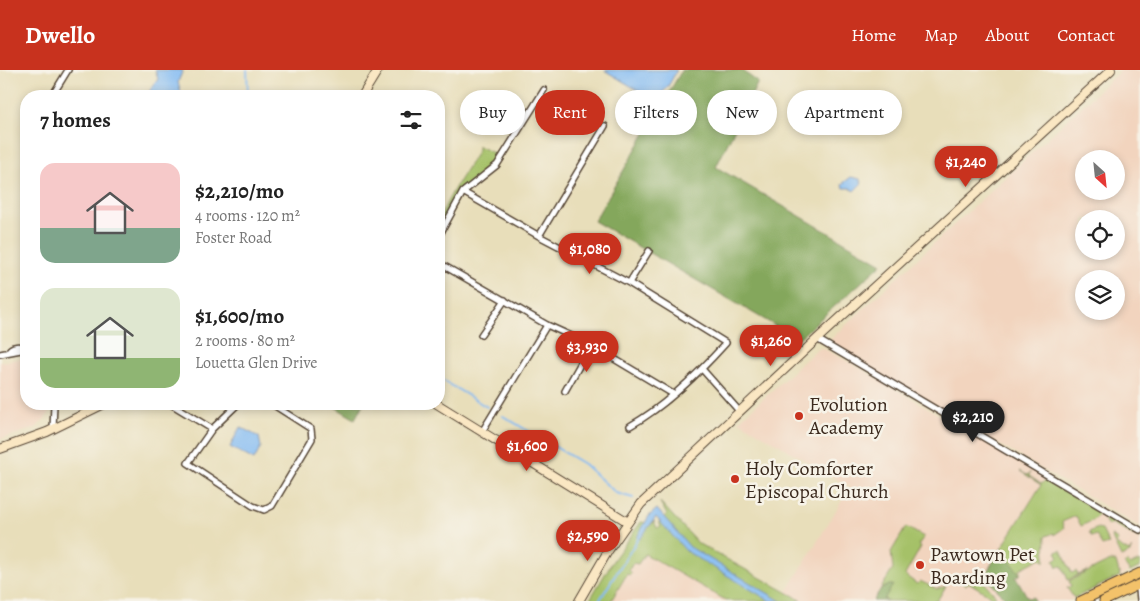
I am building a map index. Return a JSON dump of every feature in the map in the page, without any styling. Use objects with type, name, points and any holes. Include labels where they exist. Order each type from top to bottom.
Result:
[{"type":"main road","points":[[366,90],[378,70]]},
{"type":"main road","points":[[579,601],[608,551],[628,522],[641,504],[664,481],[1111,70]]},
{"type":"main road","points":[[445,409],[483,430],[628,522]]},
{"type":"main road","points":[[0,449],[53,429],[92,410]]},
{"type":"main road","points":[[1081,601],[1140,573]]},
{"type":"main road","points":[[1104,601],[1139,587]]},
{"type":"street","points":[[55,90],[66,71]]},
{"type":"street","points":[[445,225],[463,192],[497,165],[535,104]]},
{"type":"street","points":[[539,236],[600,135]]},
{"type":"street","points":[[463,192],[539,236],[629,283],[726,343],[702,369],[646,418],[630,426]]},
{"type":"street","points":[[629,283],[649,252]]},
{"type":"street","points":[[445,266],[547,325],[591,345],[673,394]]},
{"type":"street","points":[[482,335],[505,300]]},
{"type":"street","points":[[483,430],[547,325]]},
{"type":"street","points":[[817,339],[1140,530]]},
{"type":"street","points":[[565,391],[591,345]]},
{"type":"street","points":[[0,354],[20,350]]},
{"type":"street","points":[[702,369],[740,412]]},
{"type":"street","points":[[53,429],[54,410]]},
{"type":"street","points":[[181,410],[212,429]]},
{"type":"street","points":[[232,410],[212,429],[188,463],[253,506],[264,510],[272,506],[312,439],[311,428],[282,410]]},
{"type":"street","points":[[1139,587],[1140,600]]},
{"type":"shaded area","points":[[1121,70],[1140,70],[1140,527],[840,351],[832,344],[831,339]]},
{"type":"shaded area","points":[[822,348],[853,364],[1140,533],[1140,567],[1068,601],[803,601],[787,592],[850,487],[739,421],[816,350]]},
{"type":"shaded area","points":[[20,359],[20,410],[49,410],[49,414],[36,428],[0,439],[0,362]]},
{"type":"shaded area","points":[[631,534],[747,601],[589,601]]},
{"type":"green space","points":[[682,70],[741,70],[758,82],[754,90],[707,90],[707,135],[732,135],[716,167],[882,264],[798,339],[594,221],[644,135],[697,135],[697,90],[670,90]]},
{"type":"green space","points":[[478,146],[500,156],[459,194],[445,217],[445,207],[478,150]]},
{"type":"green space","points":[[340,410],[360,410],[355,419]]},
{"type":"green space","points":[[1020,471],[1027,475],[1030,472],[1029,476],[1041,484],[1048,479],[1099,510],[1095,518],[1081,526],[1076,516],[1062,522],[1064,528],[1054,535],[1054,533],[1046,536],[1045,562],[1041,558],[1020,569],[1020,575],[1012,564],[998,554],[1041,485]]},
{"type":"green space","points":[[660,502],[699,544],[803,601],[727,601],[645,554],[638,564],[633,563],[629,570],[632,573],[630,575],[627,574],[611,601],[589,601],[614,559],[641,522],[652,524],[654,521],[657,528],[661,527],[659,522],[667,515]]},
{"type":"green space","points":[[1108,514],[1140,533],[1140,539],[1111,523],[1108,526],[1104,519]]},
{"type":"green space","points":[[906,527],[924,537],[918,545],[921,547],[905,575],[917,584],[920,581],[937,589],[946,586],[937,601],[886,601],[880,590],[893,569],[891,552]]},
{"type":"green space","points":[[1098,528],[1102,530],[1109,544],[1102,546],[1096,535],[1092,537],[1089,532]]},
{"type":"green space","points":[[1111,536],[1118,540],[1116,544],[1129,552],[1132,548],[1130,553],[1121,557]]},
{"type":"green space","points":[[1061,550],[1072,573],[1076,571],[1078,575],[1087,571],[1068,580],[1062,566],[1057,567],[1054,560],[1059,557],[1056,552]]},
{"type":"green space","points":[[998,554],[1012,563],[1020,575],[1016,577],[1028,598],[1033,597],[1035,601],[1008,601],[984,576]]},
{"type":"green space","points":[[1110,561],[1116,562],[1120,576],[1074,598],[1067,588],[1071,586],[1069,581]]},
{"type":"green space","points":[[1140,561],[1140,567],[1130,572],[1124,564],[1127,562],[1130,565]]},
{"type":"green space","points":[[966,572],[983,581],[996,596],[994,598],[968,582],[966,585],[960,582]]},
{"type":"green space","points":[[893,585],[884,599],[886,601],[873,601],[880,590]]},
{"type":"water","points":[[155,70],[183,70],[178,82],[180,90],[150,90],[158,79]]},
{"type":"water","points":[[604,70],[677,70],[664,90],[637,90]]},
{"type":"water","points":[[851,177],[860,179],[862,183],[854,191],[850,188],[844,188],[842,184]]},
{"type":"water","points":[[240,427],[259,437],[261,447],[254,460],[230,447]]},
{"type":"water","points":[[657,509],[690,547],[781,601],[770,601],[686,551],[656,517],[640,539],[637,537],[649,516]]},
{"type":"waterway","points":[[247,70],[248,90]]},
{"type":"waterway","points":[[445,382],[487,407]]},
{"type":"waterway","points":[[503,416],[584,464],[616,493],[633,498]]},
{"type":"waterway","points":[[599,601],[639,537]]},
{"type":"place","name":"Evolution Academy","points":[[799,416]]},
{"type":"place","name":"Holy Comforter Episcopal Church","points":[[735,479]]},
{"type":"place","name":"Pawtown Pet Boarding","points":[[920,565]]}]
